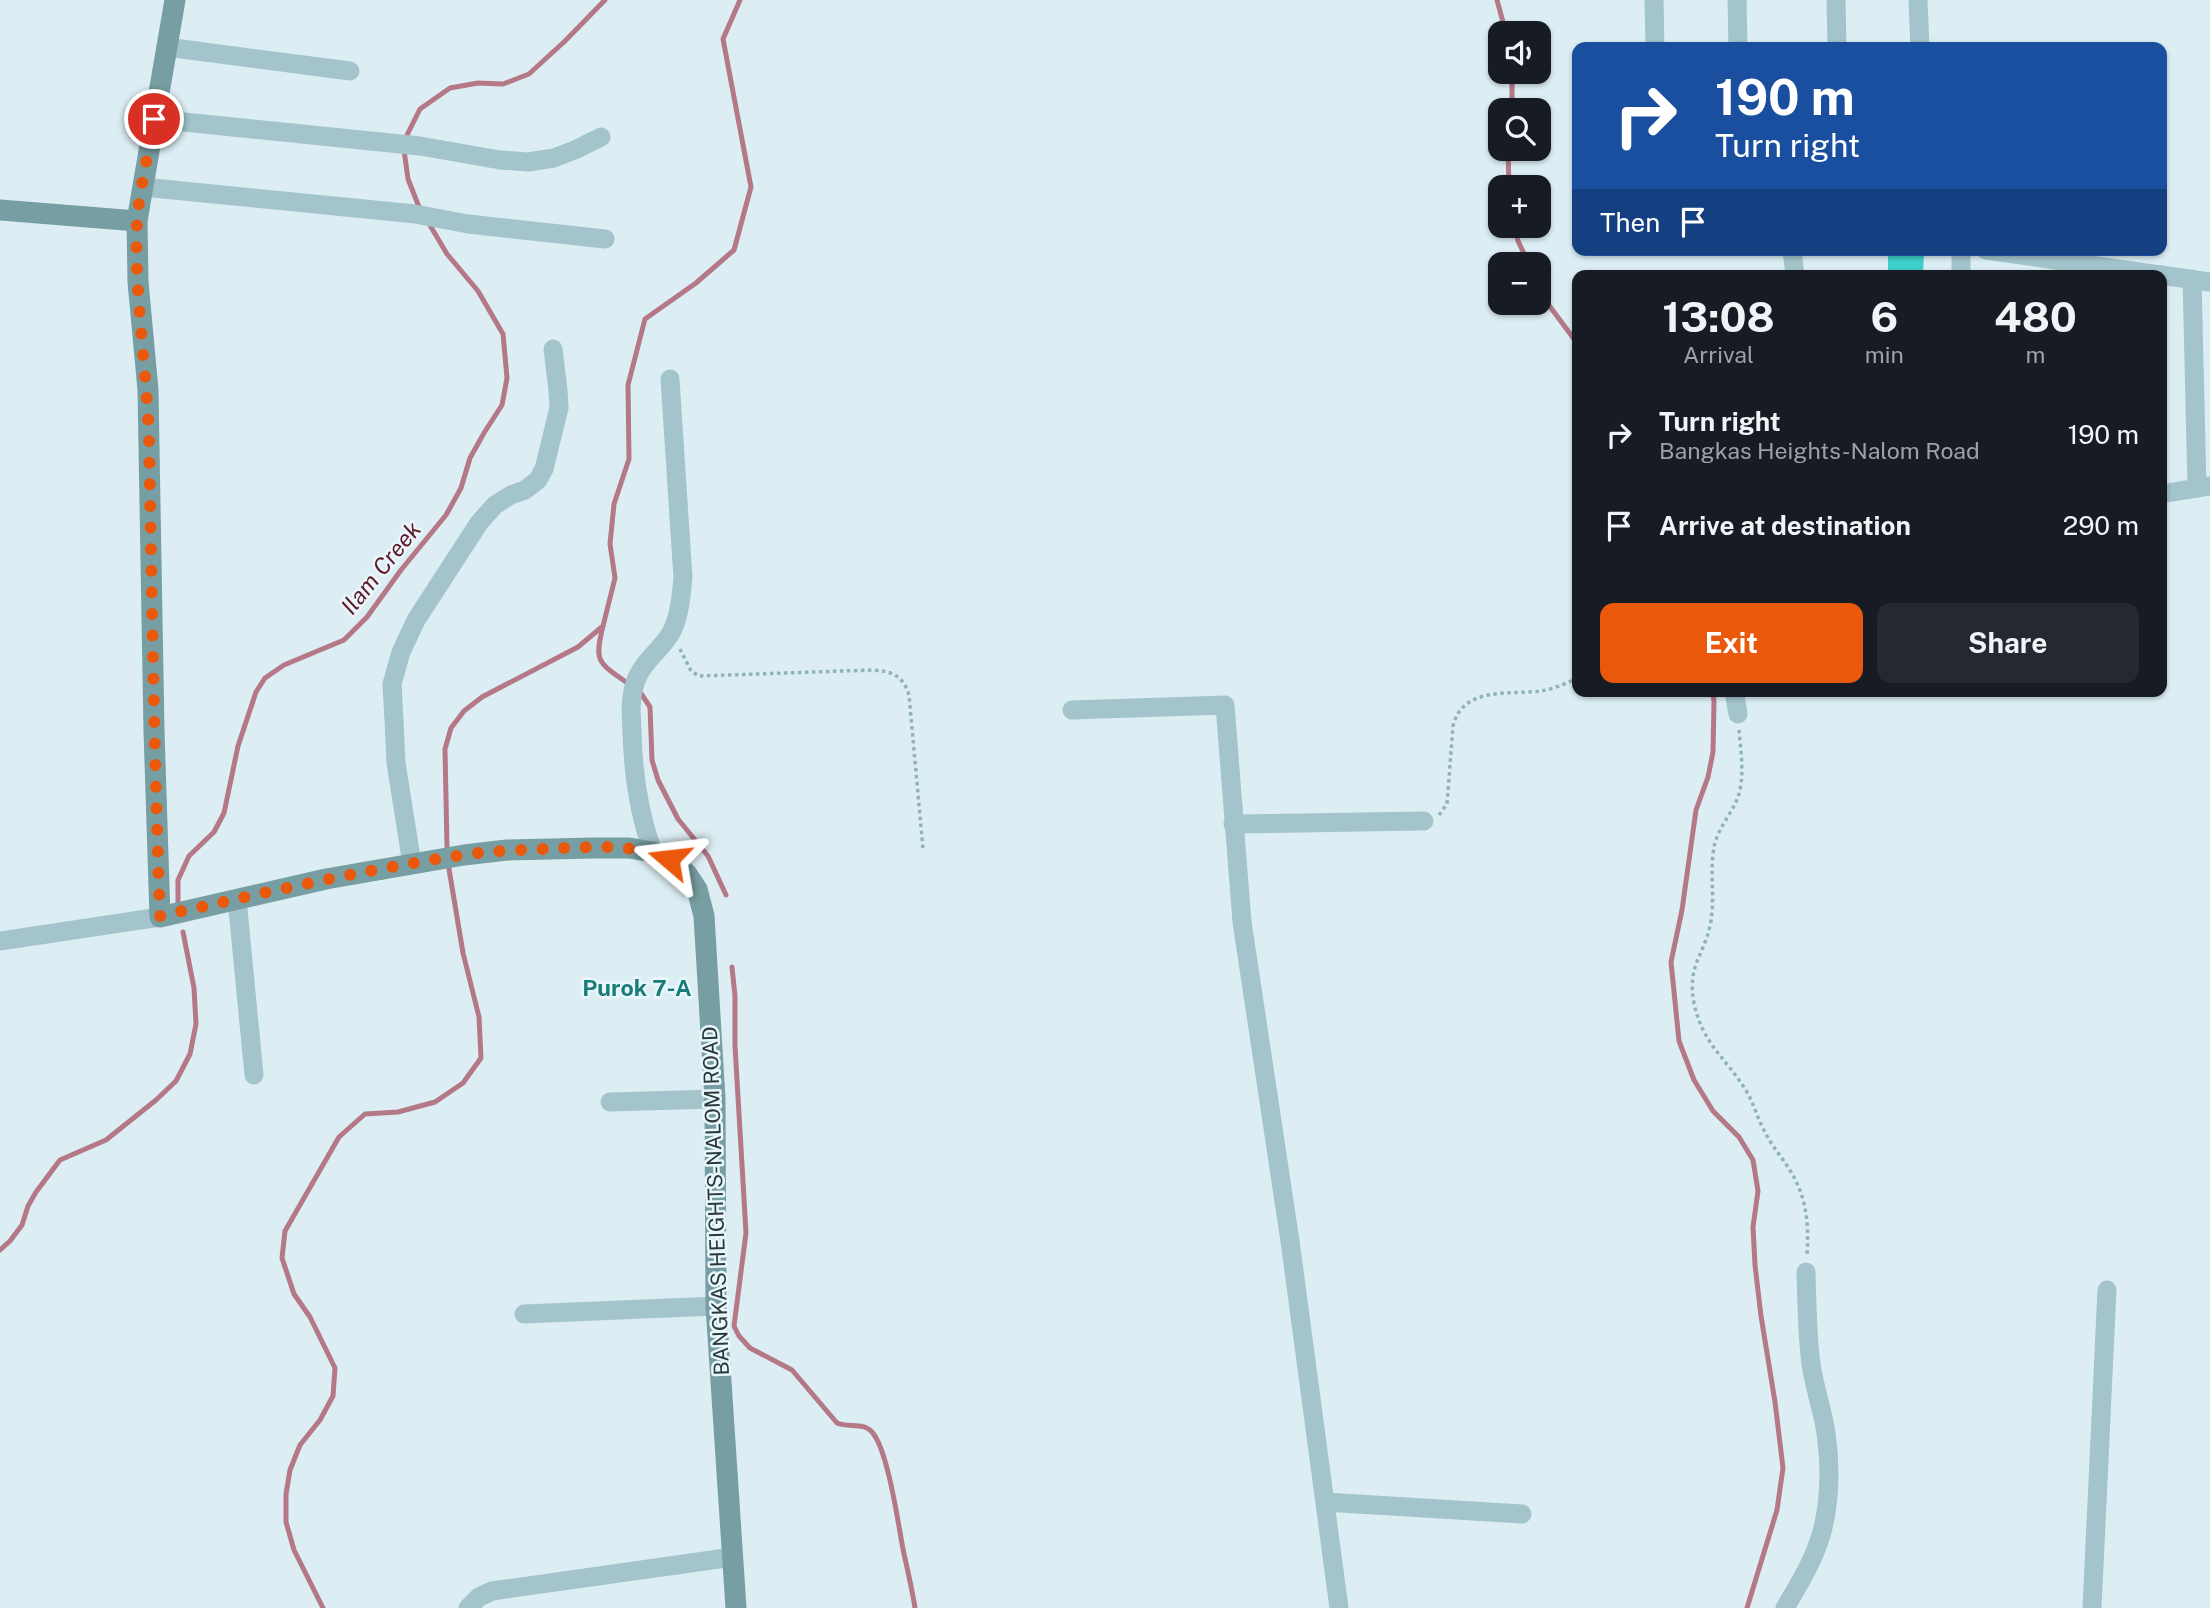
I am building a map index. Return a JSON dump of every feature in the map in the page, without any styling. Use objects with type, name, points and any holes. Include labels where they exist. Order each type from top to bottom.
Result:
[{"type":"street","points":[[0,941],[160,916],[148,390],[138,282],[137,221],[175,0]]},
{"type":"street","points":[[1654,0],[1655,42]]},
{"type":"street","points":[[1737,0],[1738,42]]},
{"type":"street","points":[[1836,0],[1837,42]]},
{"type":"street","points":[[1919,0],[1920,42]]},
{"type":"street","points":[[166,47],[350,71]]},
{"type":"street","points":[[154,119],[420,146],[519,161],[554,158],[601,137]]},
{"type":"street","points":[[143,187],[415,215],[481,226],[606,239]]},
{"type":"street","points":[[0,210],[137,221]]},
{"type":"street","points":[[2005,256],[2039,267],[2083,270]]},
{"type":"street","points":[[2167,276],[2201,280],[2203,487],[2167,493]]},
{"type":"street","points":[[412,864],[396,763],[392,684],[401,652],[416,620],[479,523],[495,505],[525,490],[538,480],[544,469],[559,408],[553,349]]},
{"type":"street","points":[[653,852],[637,797],[632,758],[631,708],[635,682],[646,662],[672,631],[680,610],[683,578],[670,379]]},
{"type":"street","points":[[1735,697],[1738,714]]},
{"type":"street","points":[[1072,710],[1225,705],[1242,922],[1290,1241],[1339,1608]]},
{"type":"street","points":[[1233,824],[1424,821]]},
{"type":"street","name":"BANGKAS HEIGHTS-NALOM ROAD","points":[[160,916],[326,879],[508,850],[629,848],[653,852],[669,859],[687,874],[697,889],[704,916],[715,1099],[716,1306],[736,1608]]},
{"type":"street","points":[[237,899],[254,1075]]},
{"type":"street","points":[[610,1102],[715,1099]]},
{"type":"street","points":[[1785,1608],[1810,1563],[1821,1535],[1827,1503],[1825,1426],[1811,1367],[1806,1272]]},
{"type":"street","points":[[2092,1608],[2107,1290]]},
{"type":"street","points":[[524,1314],[716,1306]]},
{"type":"street","points":[[1325,1502],[1522,1514]]},
{"type":"street","points":[[468,1608],[479,1597],[492,1591],[733,1557]]},
{"type":"path","points":[[672,631],[691,671],[699,676],[872,670],[887,671],[902,679],[909,695],[923,849]]},
{"type":"path","points":[[1424,821],[1434,819],[1447,804],[1453,726],[1455,716],[1462,706],[1470,700],[1486,696],[1544,690],[1572,680]]},
{"type":"path","points":[[1738,714],[1741,784],[1736,802],[1723,822],[1714,844],[1711,875],[1714,906],[1709,931],[1697,958],[1691,982],[1694,1005],[1703,1031],[1714,1050],[1745,1087],[1762,1126],[1793,1175],[1804,1200],[1809,1224],[1806,1272]]},
{"type":"building","points":[[1888,256],[1924,256],[1923,270],[1888,270]]},
{"type":"waterway","name":"Ilam Creek","points":[[406,137],[420,109],[450,88],[478,83],[503,84],[529,74],[605,0]]},
{"type":"waterway","points":[[447,847],[445,749],[451,728],[464,711],[482,697],[578,647],[603,626],[615,578],[610,544],[614,504],[629,459],[628,385],[645,319],[696,283],[734,250],[751,187],[723,39],[740,0]]},
{"type":"waterway","points":[[1497,0],[1503,21]]},
{"type":"waterway","points":[[1512,84],[1512,98]]},
{"type":"waterway","name":"Ilam Creek","points":[[404,150],[408,179],[419,207]]},
{"type":"waterway","points":[[1508,161],[1509,175]]},
{"type":"waterway","name":"Ilam Creek","points":[[178,904],[178,880],[189,856],[214,832],[224,813],[238,746],[256,692],[265,678],[284,665],[344,640],[367,617],[446,515],[461,488],[470,458],[502,405],[507,378],[503,334],[478,291],[447,254],[428,222]]},
{"type":"waterway","points":[[1517,238],[1523,252]]},
{"type":"waterway","points":[[1551,308],[1572,336]]},
{"type":"waterway","points":[[603,626],[599,647],[601,660],[609,670],[626,682]]},
{"type":"waterway","points":[[640,692],[650,707],[652,760],[658,780],[678,819],[708,856],[726,895]]},
{"type":"waterway","points":[[1714,697],[1713,752],[1708,777],[1696,810],[1682,910],[1671,962],[1679,1041],[1694,1080],[1713,1111],[1739,1137],[1753,1160],[1758,1191],[1753,1227],[1755,1265],[1783,1468],[1777,1510],[1747,1608]]},
{"type":"waterway","points":[[323,1608],[294,1550],[286,1522],[286,1494],[290,1470],[300,1445],[320,1420],[333,1396],[335,1368],[310,1317],[294,1294],[282,1258],[285,1231],[339,1137],[365,1114],[398,1112],[435,1102],[463,1083],[481,1058],[479,1017],[463,953],[449,869]]},
{"type":"waterway","name":"Ilam Creek","points":[[0,1250],[22,1225],[36,1192],[60,1160],[106,1140],[176,1081],[190,1054],[196,1024],[194,988],[183,932]]},
{"type":"waterway","points":[[732,967],[746,1233],[734,1326],[750,1348],[792,1370],[837,1423],[865,1427],[878,1441],[888,1470],[915,1608]]},
{"type":"district","name":"Purok 7-A","points":[[637,988]]},
{"type":"route","points":[[154,119],[137,221],[137,246],[148,390],[160,916],[326,879],[508,850],[629,848],[653,852],[669,859]]}]
